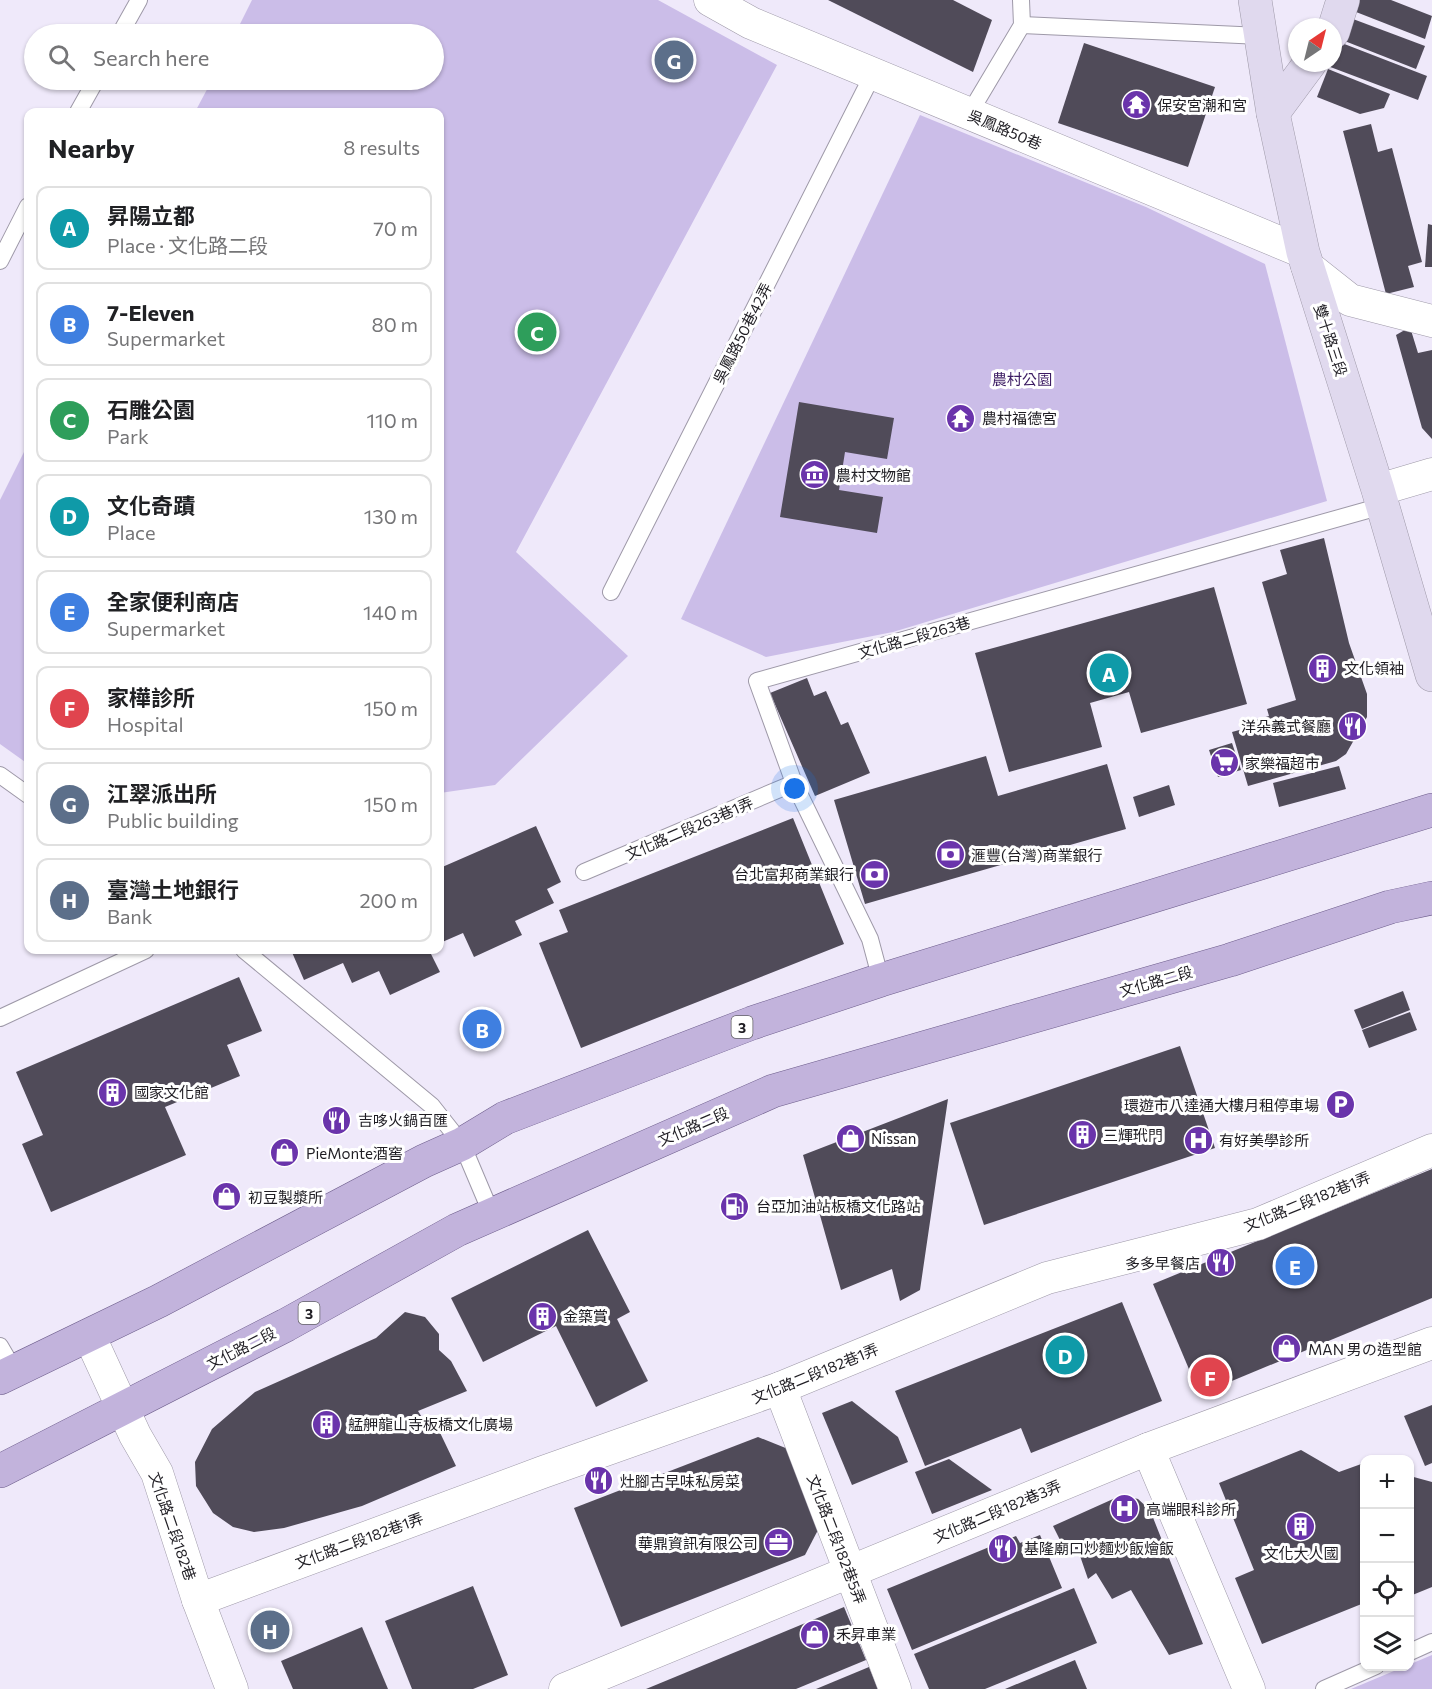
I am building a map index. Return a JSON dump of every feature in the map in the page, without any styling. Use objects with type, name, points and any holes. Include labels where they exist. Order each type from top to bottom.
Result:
[{"type":"main road","name":"3","points":[[5,1364],[88,1335],[159,1301],[424,1161],[462,1144],[505,1118],[752,1023],[881,980],[1432,810]]},
{"type":"main road","name":"文化路二段","points":[[0,1471],[286,1325],[457,1230],[604,1163],[773,1091],[1230,960],[1390,907],[1432,898]]},
{"type":"street","name":"吳鳳路50巷","points":[[710,0],[751,23],[1305,259],[1350,300],[1432,321]]},
{"type":"street","name":"雙十路三段","points":[[1255,0],[1274,113],[1305,259],[1431,664]]},
{"type":"street","points":[[1337,18],[1343,0]]},
{"type":"street","points":[[1274,113],[1304,72]]},
{"type":"street","points":[[1380,498],[1432,474]]},
{"type":"street","name":"文化路二段182巷1弄","points":[[198,1600],[543,1472],[780,1389],[1047,1278],[1258,1224],[1432,1150]]},
{"type":"street","name":"文化路二段182巷","points":[[88,1335],[124,1407],[135,1435],[157,1473],[198,1600],[232,1689]]},
{"type":"street","name":"文化路二段182巷3弄","points":[[565,1689],[1148,1449],[1432,1343]]},
{"type":"street","name":"文化路二段182巷5弄","points":[[780,1389],[895,1689]]},
{"type":"street","points":[[1148,1449],[1249,1689]]},
{"type":"lane","points":[[126,24],[139,0]]},
{"type":"lane","points":[[969,114],[1022,24],[1021,0]]},
{"type":"lane","points":[[1022,24],[1261,36]]},
{"type":"lane","name":"吳鳳路50巷42弄","points":[[611,592],[873,74]]},
{"type":"lane","points":[[80,108],[90,90]]},
{"type":"lane","points":[[0,261],[24,214]]},
{"type":"lane","name":"文化路二段263巷","points":[[881,980],[870,939],[794,783],[757,681],[1380,498]]},
{"type":"lane","points":[[0,775],[24,792]]},
{"type":"lane","name":"文化路二段263巷1弄","points":[[584,872],[794,783]]},
{"type":"lane","points":[[0,1018],[137,954]]},
{"type":"lane","points":[[249,954],[410,1086],[445,1121],[462,1144],[492,1215]]},
{"type":"lane","points":[[1414,1650],[1432,1642]]},
{"type":"lane","points":[[1324,1689],[1365,1671]]},
{"type":"green space","points":[[252,0],[658,0],[777,65],[516,552],[628,656],[495,785],[444,792],[444,108],[197,108],[207,90],[444,90],[444,24],[240,24]]},
{"type":"green space","name":"農村公園","points":[[920,115],[1146,207],[1265,264],[1327,501],[893,632],[766,657],[681,619]]},
{"type":"green space","points":[[24,452],[24,761],[0,744],[0,500]]},
{"type":"green space","points":[[1432,1655],[1432,1689],[1351,1689],[1394,1671],[1414,1671],[1414,1663]]},
{"type":"building","points":[[828,0],[953,0],[992,20],[973,72]]},
{"type":"building","points":[[1354,0],[1391,0],[1432,16],[1425,39],[1351,10]]},
{"type":"building","points":[[1345,16],[1425,46],[1416,69],[1342,40],[1342,24]]},
{"type":"building","name":"保安宮潮和宮","points":[[1084,43],[1215,87],[1188,167],[1058,123]]},
{"type":"building","points":[[1342,43],[1427,76],[1418,100],[1342,71]]},
{"type":"building","points":[[1327,72],[1335,72],[1390,94],[1384,108],[1360,114],[1317,97]]},
{"type":"building","points":[[1371,124],[1378,152],[1392,148],[1422,262],[1408,266],[1414,287],[1386,294],[1343,131]]},
{"type":"building","points":[[1428,224],[1432,225],[1432,267],[1425,267]]},
{"type":"building","points":[[1410,327],[1418,353],[1432,350],[1432,439],[1422,428],[1396,335]]},
{"type":"building","name":"農村文物館","points":[[799,402],[894,418],[887,459],[845,452],[839,490],[883,497],[877,533],[780,517]]},
{"type":"building","name":"文化領袖","points":[[1324,538],[1349,643],[1367,694],[1367,717],[1346,754],[1336,761],[1248,786],[1232,732],[1243,729],[1242,724],[1269,716],[1267,709],[1296,700],[1262,582],[1287,574],[1280,550]]},
{"type":"building","points":[[1214,587],[1247,704],[1141,733],[1129,692],[1090,703],[1102,747],[1009,772],[975,653]]},
{"type":"building","points":[[807,678],[814,696],[826,691],[841,725],[848,722],[870,773],[815,796],[770,693]]},
{"type":"building","points":[[1232,743],[1241,770],[1218,777],[1209,750]]},
{"type":"building","points":[[986,756],[998,796],[1107,764],[1126,829],[865,904],[834,800]]},
{"type":"building","points":[[1339,766],[1346,789],[1279,807],[1273,783]]},
{"type":"building","points":[[1169,785],[1175,805],[1139,817],[1133,797]]},
{"type":"building","points":[[793,818],[844,944],[581,1048],[539,943],[568,932],[559,910]]},
{"type":"building","points":[[536,826],[561,882],[547,889],[554,903],[515,921],[522,935],[474,957],[463,933],[444,941],[444,866]]},
{"type":"building","points":[[293,954],[431,954],[440,972],[390,995],[379,971],[352,983],[343,963],[304,980]]},
{"type":"building","name":"國家文化館","points":[[239,977],[262,1031],[227,1045],[240,1076],[165,1107],[186,1155],[51,1212],[22,1144],[43,1135],[16,1072]]},
{"type":"building","points":[[1403,991],[1410,1010],[1362,1029],[1354,1010]]},
{"type":"building","points":[[1410,1012],[1417,1030],[1369,1048],[1362,1030]]},
{"type":"building","name":"三輝玳門","points":[[1180,1046],[1215,1148],[984,1225],[950,1123]]},
{"type":"building","points":[[948,1099],[920,1290],[900,1301],[892,1269],[841,1290],[803,1155]]},
{"type":"building","points":[[1432,1169],[1432,1298],[1215,1388],[1194,1381],[1153,1284]]},
{"type":"building","name":"金築賞","points":[[588,1230],[630,1312],[617,1319],[648,1381],[596,1407],[556,1326],[483,1362],[451,1298]]},
{"type":"building","points":[[1122,1302],[1162,1401],[1031,1453],[1021,1428],[925,1466],[895,1391]]},
{"type":"building","name":"艋舺龍山寺板橋文化廣場","points":[[405,1312],[425,1317],[439,1334],[439,1350],[451,1361],[467,1391],[418,1411],[423,1419],[432,1416],[456,1466],[362,1506],[284,1528],[254,1532],[233,1527],[213,1513],[196,1486],[195,1462],[212,1429],[255,1392],[376,1338]]},
{"type":"building","points":[[852,1401],[898,1437],[908,1462],[852,1485],[822,1413]]},
{"type":"building","points":[[1432,1405],[1432,1463],[1425,1466],[1404,1416]]},
{"type":"building","points":[[758,1437],[788,1449],[819,1528],[805,1555],[621,1627],[574,1508]]},
{"type":"building","name":"文化大人國","points":[[1301,1450],[1339,1472],[1360,1464],[1360,1605],[1262,1644],[1235,1578],[1254,1570],[1219,1483]]},
{"type":"building","points":[[949,1459],[992,1490],[932,1514],[915,1472]]},
{"type":"building","points":[[1414,1477],[1432,1482],[1432,1587],[1414,1594]]},
{"type":"building","points":[[1122,1495],[1138,1499],[1150,1510],[1203,1644],[1169,1655],[1131,1590],[1112,1599],[1096,1573],[1088,1579],[1079,1553],[1068,1556],[1053,1526]]},
{"type":"building","points":[[1040,1535],[1062,1588],[912,1650],[887,1589],[1016,1536],[1020,1543]]},
{"type":"building","points":[[473,1586],[508,1675],[473,1689],[412,1689],[385,1621]]},
{"type":"building","points":[[1074,1588],[1097,1643],[985,1689],[929,1689],[914,1654]]},
{"type":"building","points":[[844,1607],[866,1660],[796,1689],[646,1689]]},
{"type":"building","points":[[362,1627],[388,1689],[293,1689],[281,1661]]},
{"type":"building","points":[[1075,1660],[1087,1689],[1005,1689]]},
{"type":"building","points":[[869,1667],[878,1689],[816,1689]]},
{"type":"place","name":"江翠派出所","points":[[674,60]]},
{"type":"place","name":"保安宮潮和宮","points":[[1136,105]]},
{"type":"place","name":"石雕公園","points":[[537,332]]},
{"type":"place","name":"農村福德宮","points":[[961,418]]},
{"type":"place","name":"農村文物館","points":[[815,475]]},
{"type":"place","name":"文化領袖","points":[[1323,668]]},
{"type":"place","name":"昇陽立都","points":[[1109,673]]},
{"type":"place","name":"洋朵義式餐廳","points":[[1352,726]]},
{"type":"place","name":"家樂福超市","points":[[1224,763]]},
{"type":"place","name":"滙豐(台灣)商業銀行","points":[[950,855]]},
{"type":"place","name":"台北富邦商業銀行","points":[[875,874]]},
{"type":"place","name":"7-Eleven","points":[[482,1029]]},
{"type":"place","name":"國家文化館","points":[[113,1092]]},
{"type":"place","name":"環遊市八達通大樓月租停車場","points":[[1340,1105]]},
{"type":"place","name":"吉哆火鍋百匯","points":[[337,1120]]},
{"type":"place","name":"三輝玳門","points":[[1082,1135]]},
{"type":"place","name":"Nissan","points":[[850,1138]]},
{"type":"place","name":"有好美學診所","points":[[1198,1140]]},
{"type":"place","name":"PieMonte酒窖","points":[[285,1153]]},
{"type":"place","name":"初豆製漿所","points":[[227,1197]]},
{"type":"place","name":"台亞加油站板橋文化路站","points":[[735,1206]]},
{"type":"place","name":"多多早餐店","points":[[1221,1263]]},
{"type":"place","name":"全家便利商店","points":[[1295,1266]]},
{"type":"place","name":"金築賞","points":[[542,1316]]},
{"type":"place","name":"MAN 男の造型館","points":[[1287,1349]]},
{"type":"place","name":"文化奇蹟","points":[[1065,1355]]},
{"type":"place","name":"家樺診所","points":[[1210,1377]]},
{"type":"place","name":"艋舺龍山寺板橋文化廣場","points":[[327,1424]]},
{"type":"place","name":"灶腳古早味私房菜","points":[[599,1481]]},
{"type":"place","name":"高端眼科診所","points":[[1125,1509]]},
{"type":"place","name":"文化大人國","points":[[1301,1526]]},
{"type":"place","name":"華鼎資訊有限公司","points":[[779,1543]]},
{"type":"place","name":"基隆廟口炒麵炒飯燴飯","points":[[1003,1548]]},
{"type":"place","name":"臺灣土地銀行","points":[[270,1630]]},
{"type":"place","name":"禾昇車業","points":[[815,1634]]}]
